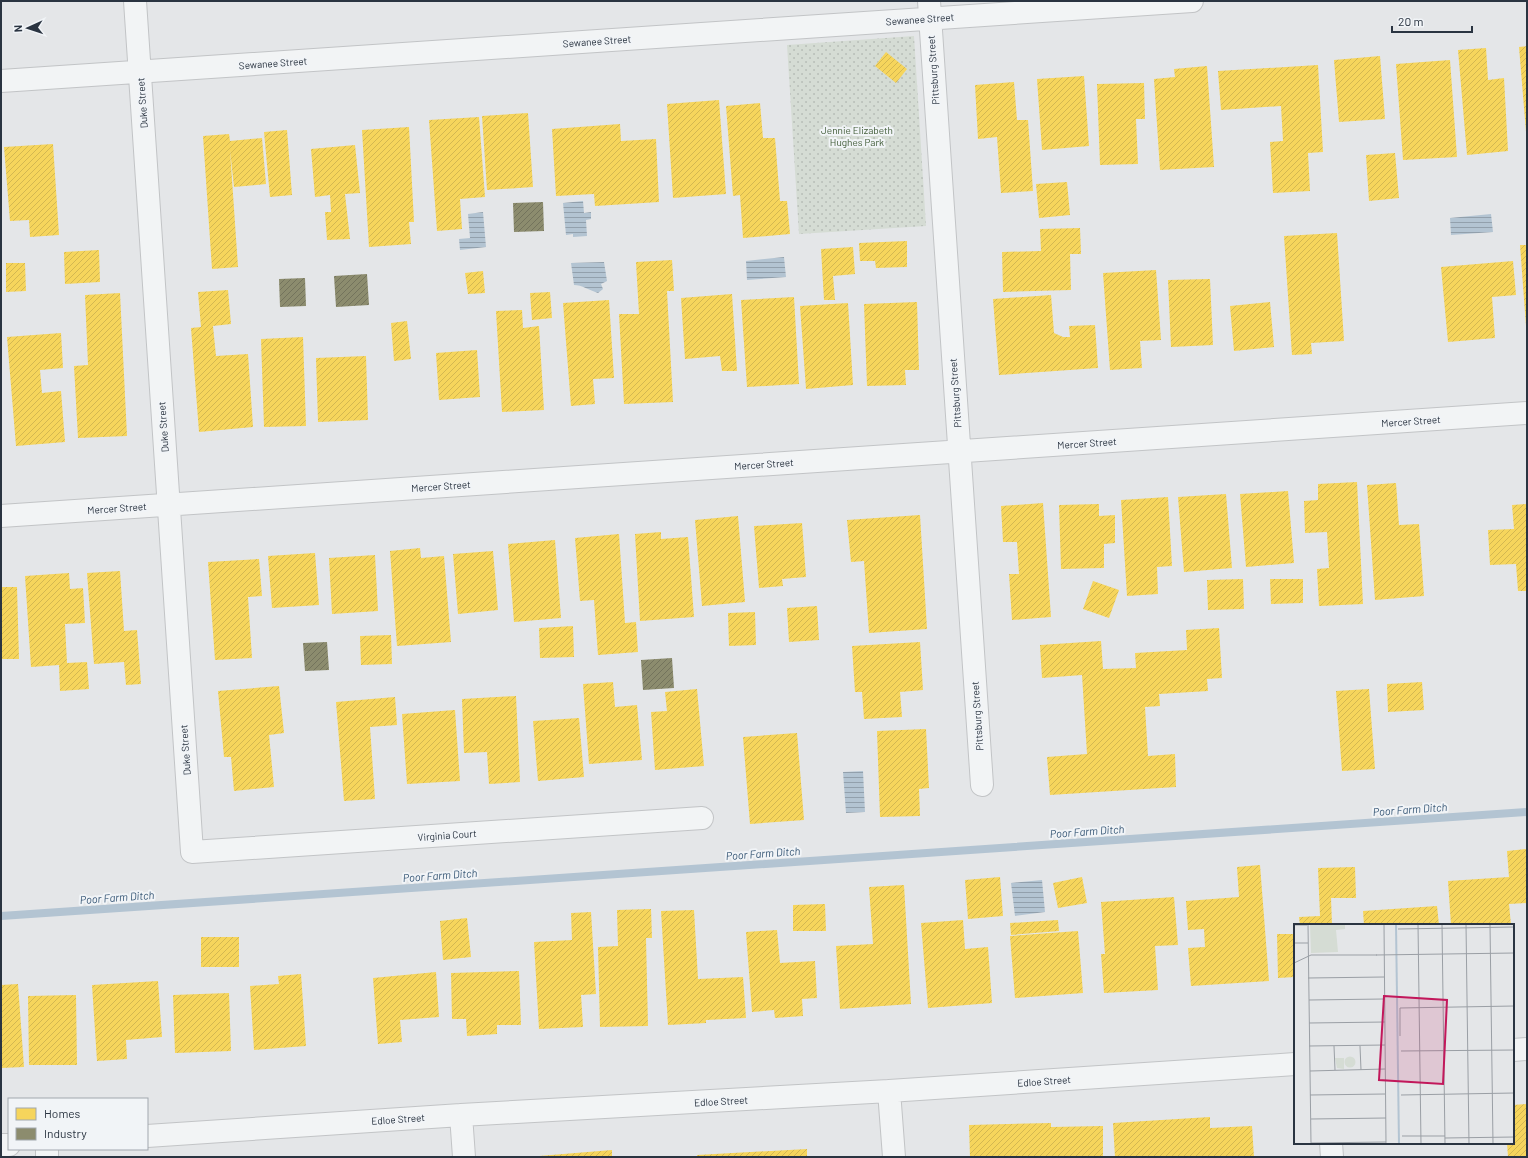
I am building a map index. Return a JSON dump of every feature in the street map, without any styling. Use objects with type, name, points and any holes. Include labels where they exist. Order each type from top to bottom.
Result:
[{"type":"street","name":"Duke Street","points":[[135,1],[192,852]]},
{"type":"street","name":"Sewanee Street","points":[[1,81],[140,72],[929,10],[1192,1]]},
{"type":"street","name":"Pittsburg Street","points":[[929,10],[982,785]]},
{"type":"street","name":"Mercer Street","points":[[1,516],[1527,413]]},
{"type":"street","name":"Virginia Court","points":[[192,852],[702,818]]},
{"type":"street","points":[[1514,1050],[1527,1049]]},
{"type":"street","name":"Edloe Street","points":[[148,1136],[461,1115],[889,1091],[1294,1064]]},
{"type":"street","points":[[889,1091],[894,1157]]},
{"type":"street","points":[[461,1115],[464,1157]]},
{"type":"street","points":[[1331,1144],[1332,1157]]},
{"type":"green space","name":"Jennie Elizabeth Hughes Park","points":[[914,36],[926,226],[799,234],[787,45]]},
{"type":"water","points":[[583,201],[584,213],[591,212],[591,219],[586,220],[587,236],[573,237],[573,234],[566,235],[563,203]]},
{"type":"water","points":[[483,212],[486,247],[460,250],[459,239],[470,238],[468,214]]},
{"type":"water","points":[[1491,214],[1493,232],[1451,235],[1450,218]]},
{"type":"water","points":[[784,257],[786,277],[747,280],[746,261]]},
{"type":"water","points":[[604,262],[607,281],[601,284],[603,289],[598,293],[574,285],[571,263]]},
{"type":"water","points":[[863,771],[865,812],[846,813],[843,772]]},
{"type":"water","points":[[1042,880],[1045,912],[1015,916],[1011,883]]},
{"type":"building: Homes","points":[[1527,46],[1527,132],[1526,132],[1519,47]]},
{"type":"building: Homes","points":[[1486,48],[1488,80],[1504,78],[1508,151],[1467,155],[1458,50]]},
{"type":"building: Homes","points":[[886,52],[907,69],[896,83],[875,66]]},
{"type":"building: Homes","points":[[1380,56],[1385,119],[1339,122],[1334,60]]},
{"type":"building: Homes","points":[[1450,60],[1457,157],[1403,160],[1396,64]]},
{"type":"building: Homes","points":[[1318,65],[1323,152],[1308,153],[1310,191],[1273,193],[1270,142],[1283,141],[1281,106],[1221,110],[1218,71]]},
{"type":"building: Homes","points":[[1207,66],[1214,167],[1160,170],[1154,79],[1175,77],[1174,69]]},
{"type":"building: Homes","points":[[1084,76],[1089,146],[1042,150],[1037,79]]},
{"type":"building: Homes","points":[[1014,82],[1017,120],[1028,120],[1033,191],[1001,193],[997,137],[978,139],[975,85]]},
{"type":"building: Homes","points":[[1144,83],[1145,119],[1136,119],[1138,164],[1100,165],[1097,84]]},
{"type":"building: Homes","points":[[719,100],[726,194],[673,198],[667,104]]},
{"type":"building: Homes","points":[[760,103],[763,138],[775,138],[780,201],[787,201],[790,234],[743,238],[740,195],[733,196],[726,106]]},
{"type":"building: Homes","points":[[528,113],[533,187],[487,190],[482,116]]},
{"type":"building: Homes","points":[[479,117],[485,197],[460,199],[462,229],[437,231],[429,120]]},
{"type":"building: Homes","points":[[620,124],[621,141],[656,139],[659,202],[595,206],[594,194],[556,196],[552,129]]},
{"type":"building: Homes","points":[[409,127],[414,222],[409,222],[411,244],[369,247],[362,130]]},
{"type":"building: Homes","points":[[287,130],[292,195],[270,197],[264,132]]},
{"type":"building: Homes","points":[[229,134],[230,141],[262,138],[266,184],[234,187],[230,150],[238,267],[212,269],[203,136]]},
{"type":"building: Homes","points":[[53,144],[59,235],[30,237],[29,220],[10,221],[4,147]]},
{"type":"building: Homes","points":[[355,145],[360,193],[345,194],[350,239],[327,240],[325,212],[331,212],[330,195],[315,197],[311,149]]},
{"type":"building: Homes","points":[[1395,153],[1399,198],[1369,201],[1366,155]]},
{"type":"building: Homes","points":[[1067,182],[1070,215],[1039,218],[1036,184]]},
{"type":"building: Homes","points":[[1080,228],[1081,254],[1070,254],[1071,290],[1003,292],[1002,252],[1041,251],[1040,229]]},
{"type":"building: Homes","points":[[1337,233],[1344,341],[1311,343],[1312,354],[1292,355],[1284,236]]},
{"type":"building: Homes","points":[[907,241],[907,267],[876,268],[875,261],[860,261],[859,243]]},
{"type":"building: Homes","points":[[1520,245],[1527,245],[1527,326],[1526,326]]},
{"type":"building: Homes","points":[[853,247],[855,274],[833,276],[835,300],[824,300],[821,249]]},
{"type":"building: Homes","points":[[99,250],[100,282],[65,284],[64,252]]},
{"type":"building: Homes","points":[[672,260],[674,291],[667,291],[673,402],[624,404],[619,314],[639,314],[636,262]]},
{"type":"building: Homes","points":[[1513,261],[1516,295],[1492,297],[1495,338],[1448,342],[1441,267]]},
{"type":"building: Homes","points":[[6,263],[25,263],[26,291],[6,292]]},
{"type":"building: Homes","points":[[1156,270],[1161,340],[1140,341],[1142,368],[1110,370],[1103,273]]},
{"type":"building: Homes","points":[[483,271],[485,293],[468,294],[465,273]]},
{"type":"building: Homes","points":[[1210,279],[1213,345],[1171,347],[1168,280]]},
{"type":"building: Homes","points":[[228,290],[231,324],[213,326],[216,356],[248,354],[253,427],[199,432],[191,328],[201,327],[198,292]]},
{"type":"building: Homes","points":[[550,292],[552,318],[532,320],[530,293]]},
{"type":"building: Homes","points":[[120,293],[127,436],[78,438],[74,366],[88,365],[85,295]]},
{"type":"building: Homes","points":[[732,294],[737,371],[722,371],[720,356],[685,359],[681,298]]},
{"type":"building: Homes","points":[[1051,295],[1054,333],[1063,337],[1070,337],[1069,326],[1095,325],[1098,368],[999,375],[993,299]]},
{"type":"building: Homes","points":[[794,297],[799,384],[747,387],[741,300]]},
{"type":"building: Homes","points":[[609,300],[614,378],[593,379],[595,404],[571,406],[563,303]]},
{"type":"building: Homes","points":[[917,302],[919,370],[905,370],[906,385],[867,386],[864,304]]},
{"type":"building: Homes","points":[[1270,302],[1274,347],[1234,351],[1230,306]]},
{"type":"building: Homes","points":[[848,303],[853,385],[806,389],[800,306]]},
{"type":"building: Homes","points":[[522,310],[523,328],[539,326],[544,410],[502,412],[496,311]]},
{"type":"building: Homes","points":[[407,321],[411,359],[394,361],[391,323]]},
{"type":"building: Homes","points":[[61,333],[63,368],[40,370],[42,393],[61,391],[65,442],[16,446],[7,337]]},
{"type":"building: Homes","points":[[303,337],[306,426],[264,427],[261,339]]},
{"type":"building: Homes","points":[[477,350],[480,397],[439,400],[436,353]]},
{"type":"building: Homes","points":[[366,356],[368,420],[318,422],[316,358]]},
{"type":"building: Homes","points":[[1357,482],[1363,604],[1319,606],[1317,569],[1329,568],[1327,532],[1305,533],[1304,501],[1318,500],[1318,484]]},
{"type":"building: Homes","points":[[1396,483],[1399,525],[1419,524],[1424,596],[1375,600],[1367,485]]},
{"type":"building: Homes","points":[[1288,491],[1294,563],[1246,567],[1240,494]]},
{"type":"building: Homes","points":[[1226,494],[1232,568],[1184,572],[1178,497]]},
{"type":"building: Homes","points":[[1168,497],[1172,566],[1157,567],[1158,594],[1127,596],[1121,500]]},
{"type":"building: Homes","points":[[1043,503],[1051,617],[1012,620],[1009,574],[1019,574],[1017,542],[1003,542],[1001,506]]},
{"type":"building: Homes","points":[[1099,504],[1099,516],[1115,515],[1115,543],[1104,544],[1104,568],[1061,569],[1059,505]]},
{"type":"building: Homes","points":[[1527,504],[1527,591],[1518,591],[1516,564],[1490,565],[1488,530],[1514,529],[1512,505]]},
{"type":"building: Homes","points":[[920,515],[927,629],[869,633],[864,561],[851,562],[847,520]]},
{"type":"building: Homes","points":[[738,516],[745,602],[702,606],[695,520]]},
{"type":"building: Homes","points":[[802,523],[806,577],[782,579],[783,586],[759,588],[754,526]]},
{"type":"building: Homes","points":[[661,532],[661,539],[688,537],[694,617],[640,621],[635,534]]},
{"type":"building: Homes","points":[[619,534],[625,623],[636,622],[638,652],[598,655],[594,600],[580,601],[575,538]]},
{"type":"building: Homes","points":[[555,540],[561,618],[514,622],[508,544]]},
{"type":"building: Homes","points":[[420,548],[421,558],[444,556],[451,642],[397,646],[390,551]]},
{"type":"building: Homes","points":[[493,551],[498,610],[458,614],[453,554]]},
{"type":"building: Homes","points":[[315,553],[319,605],[272,608],[268,556]]},
{"type":"building: Homes","points":[[375,555],[378,611],[332,614],[329,558]]},
{"type":"building: Homes","points":[[259,559],[262,596],[248,597],[252,658],[215,660],[208,562]]},
{"type":"building: Homes","points":[[120,571],[124,631],[137,630],[141,684],[126,685],[124,662],[94,664],[87,573]]},
{"type":"building: Homes","points":[[69,573],[70,589],[83,588],[85,623],[65,624],[67,663],[87,662],[89,689],[60,691],[59,665],[31,667],[25,576]]},
{"type":"building: Homes","points":[[1243,579],[1244,609],[1208,610],[1207,580]]},
{"type":"building: Homes","points":[[1270,579],[1303,579],[1303,603],[1271,604]]},
{"type":"building: Homes","points":[[1093,581],[1119,590],[1109,618],[1083,609]]},
{"type":"building: Homes","points":[[1,587],[17,587],[19,659],[1,659]]},
{"type":"building: Homes","points":[[817,606],[819,640],[789,642],[787,608]]},
{"type":"building: Homes","points":[[755,612],[756,645],[729,646],[728,613]]},
{"type":"building: Homes","points":[[573,626],[574,657],[540,658],[539,628]]},
{"type":"building: Homes","points":[[1219,628],[1222,678],[1207,679],[1208,691],[1159,694],[1160,706],[1145,707],[1148,756],[1175,754],[1176,787],[1050,795],[1047,757],[1087,754],[1082,675],[1042,678],[1040,645],[1101,641],[1103,669],[1136,668],[1135,653],[1187,650],[1186,630]]},
{"type":"building: Homes","points":[[391,635],[392,664],[361,665],[360,636]]},
{"type":"building: Homes","points":[[920,642],[923,690],[900,692],[902,717],[864,719],[862,692],[855,692],[852,646]]},
{"type":"building: Homes","points":[[613,682],[615,707],[637,705],[642,760],[589,764],[583,684]]},
{"type":"building: Homes","points":[[1422,682],[1424,710],[1388,712],[1387,684]]},
{"type":"building: Homes","points":[[279,686],[284,733],[269,735],[274,787],[234,791],[231,757],[224,757],[218,691]]},
{"type":"building: Homes","points":[[697,689],[704,766],[655,770],[651,712],[667,711],[665,692]]},
{"type":"building: Homes","points":[[1369,689],[1375,769],[1342,771],[1336,691]]},
{"type":"building: Homes","points":[[516,696],[520,782],[489,784],[487,752],[464,753],[462,699]]},
{"type":"building: Homes","points":[[395,697],[397,725],[370,727],[375,799],[344,801],[336,702]]},
{"type":"building: Homes","points":[[455,710],[460,781],[407,784],[402,714]]},
{"type":"building: Homes","points":[[579,718],[584,777],[538,781],[533,721]]},
{"type":"building: Homes","points":[[926,729],[929,788],[919,789],[920,816],[880,817],[877,731]]},
{"type":"building: Homes","points":[[797,733],[804,820],[750,824],[743,737]]},
{"type":"building: Homes","points":[[1527,849],[1527,903],[1509,904],[1511,924],[1451,924],[1448,881],[1509,877],[1507,851]]},
{"type":"building: Homes","points":[[1260,865],[1269,981],[1191,986],[1188,948],[1205,947],[1204,929],[1188,930],[1186,901],[1239,897],[1237,867]]},
{"type":"building: Homes","points":[[1355,867],[1356,898],[1331,898],[1332,924],[1300,924],[1299,917],[1320,916],[1318,868]]},
{"type":"building: Homes","points":[[1000,877],[1003,916],[968,919],[965,880]]},
{"type":"building: Homes","points":[[1082,877],[1087,903],[1058,908],[1053,883]]},
{"type":"building: Homes","points":[[904,885],[911,1004],[840,1009],[836,946],[873,944],[869,887]]},
{"type":"building: Homes","points":[[1174,897],[1178,945],[1155,946],[1158,990],[1104,993],[1101,954],[1105,954],[1101,902]]},
{"type":"building: Homes","points":[[825,904],[826,931],[793,931],[793,905]]},
{"type":"building: Homes","points":[[1437,906],[1439,924],[1364,924],[1363,911]]},
{"type":"building: Homes","points":[[651,909],[652,938],[646,938],[648,1026],[600,1027],[598,947],[618,946],[617,910]]},
{"type":"building: Homes","points":[[694,910],[698,979],[743,977],[746,1018],[706,1020],[706,1023],[668,1025],[661,911]]},
{"type":"building: Homes","points":[[591,912],[596,994],[581,995],[583,1027],[539,1029],[534,942],[572,940],[571,913]]},
{"type":"building: Homes","points":[[467,918],[471,957],[443,960],[440,921]]},
{"type":"building: Homes","points":[[963,920],[965,949],[988,947],[992,1003],[928,1008],[921,923]]},
{"type":"building: Homes","points":[[1058,920],[1059,931],[1011,935],[1010,923]]},
{"type":"building: Homes","points":[[777,930],[780,963],[815,961],[817,998],[802,999],[803,1016],[775,1018],[774,1010],[752,1012],[746,932]]},
{"type":"building: Homes","points":[[1078,931],[1083,993],[1015,998],[1010,936]]},
{"type":"building: Homes","points":[[1277,934],[1294,934],[1294,977],[1278,978]]},
{"type":"building: Homes","points":[[201,937],[239,937],[239,967],[201,967]]},
{"type":"building: Homes","points":[[519,971],[521,1025],[497,1025],[497,1034],[467,1036],[466,1019],[452,1019],[451,973]]},
{"type":"building: Homes","points":[[436,972],[439,1017],[400,1020],[402,1042],[378,1044],[373,978]]},
{"type":"building: Homes","points":[[301,974],[306,1046],[254,1050],[250,986],[279,984],[278,976]]},
{"type":"building: Homes","points":[[158,981],[162,1037],[126,1040],[127,1059],[97,1061],[92,985]]},
{"type":"building: Homes","points":[[18,984],[24,1067],[1,1068],[1,985]]},
{"type":"building: Homes","points":[[229,993],[231,1051],[175,1053],[173,995]]},
{"type":"building: Homes","points":[[76,995],[77,1065],[29,1065],[28,996]]},
{"type":"building: Homes","points":[[1527,1104],[1527,1157],[1508,1157],[1507,1144],[1514,1144],[1514,1105]]},
{"type":"building: Homes","points":[[1210,1117],[1210,1128],[1252,1126],[1254,1157],[1115,1157],[1113,1123]]},
{"type":"building: Homes","points":[[1051,1123],[1051,1127],[1103,1126],[1103,1157],[970,1157],[969,1125]]},
{"type":"building: Homes","points":[[807,1149],[807,1157],[697,1157],[697,1155]]},
{"type":"building: Homes","points":[[612,1150],[612,1157],[539,1157],[539,1156]]},
{"type":"building: Industry","points":[[543,202],[544,231],[514,232],[513,203]]},
{"type":"building: Industry","points":[[367,274],[369,305],[336,307],[334,276]]},
{"type":"building: Industry","points":[[305,278],[306,306],[280,307],[279,279]]},
{"type":"building: Industry","points":[[327,642],[329,670],[305,671],[303,643]]},
{"type":"building: Industry","points":[[672,658],[674,688],[643,690],[641,660]]},
{"type":"waterway","name":"Poor Farm Ditch","points":[[1,916],[1527,812]]}]
